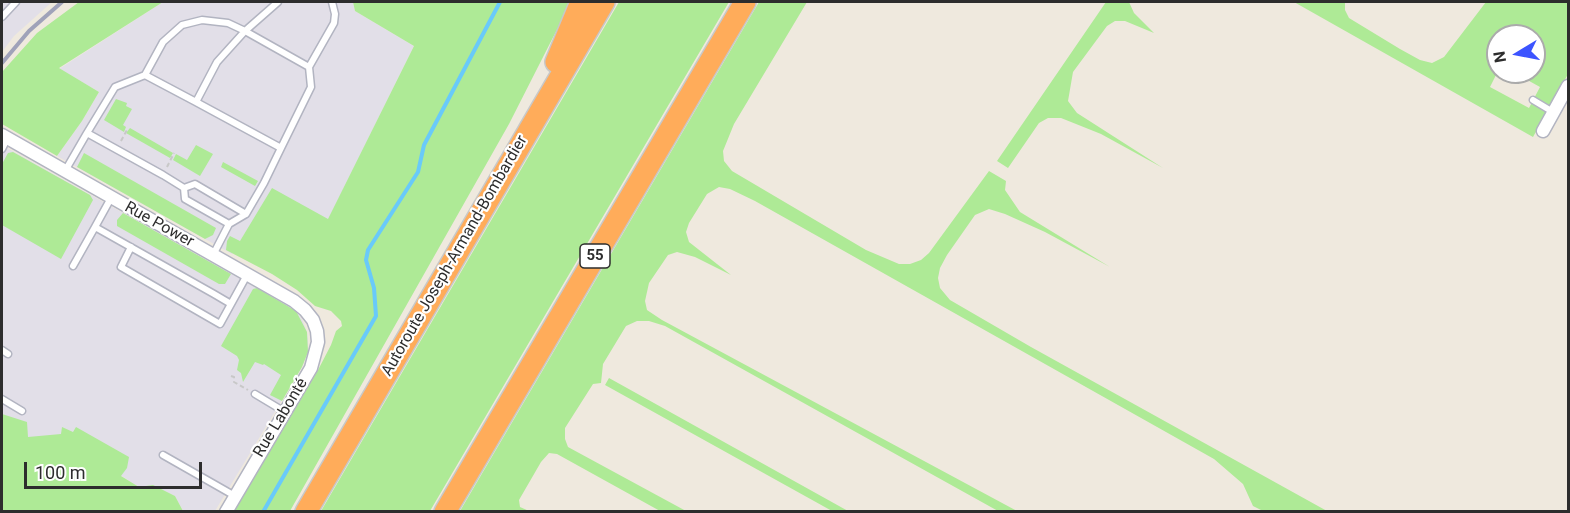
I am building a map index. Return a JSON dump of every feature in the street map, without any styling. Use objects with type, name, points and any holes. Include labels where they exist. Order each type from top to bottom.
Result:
[{"type":"highway","points":[[528,130],[581,2]]},
{"type":"highway","name":"Autoroute Joseph-Armand-Bombardier","points":[[306,512],[604,2]]},
{"type":"highway","name":"55","points":[[445,512],[745,2]]},
{"type":"street","points":[[1543,131],[1569,86]]},
{"type":"street","name":"Rue Power","points":[[3,141],[65,172],[294,301],[313,320]]},
{"type":"street","name":"Rue Labonté","points":[[226,512],[311,368],[316,354],[317,331],[313,320]]},
{"type":"lane","points":[[2,17],[16,2]]},
{"type":"lane","points":[[196,102],[217,62],[245,31],[278,2]]},
{"type":"lane","points":[[213,255],[229,224],[246,214],[311,87],[309,67],[334,22],[332,2]]},
{"type":"lane","points":[[65,172],[115,87],[145,75],[163,42],[182,25],[202,20],[228,23],[309,67]]},
{"type":"lane","points":[[145,75],[281,148]]},
{"type":"lane","points":[[1533,100],[1554,112]]},
{"type":"lane","points":[[87,133],[184,188],[195,184],[246,214]]},
{"type":"lane","points":[[184,188],[185,199],[229,224]]},
{"type":"lane","points":[[73,266],[111,198]]},
{"type":"lane","points":[[95,226],[231,304]]},
{"type":"lane","points":[[131,247],[121,267],[220,324],[247,275]]},
{"type":"lane","points":[[2,350],[8,354]]},
{"type":"lane","points":[[255,394],[285,412]]},
{"type":"lane","points":[[2,399],[22,411]]},
{"type":"lane","points":[[163,455],[235,496]]},
{"type":"path","points":[[126,133],[128,128]]},
{"type":"path","points":[[171,159],[174,153]]},
{"type":"path","points":[[231,376],[234,377],[234,382],[240,385]]},
{"type":"shaded area","points":[[2,2],[52,2],[14,36],[2,52]]},
{"type":"shaded area","points":[[163,2],[353,2],[355,11],[414,46],[328,220],[239,241],[232,254],[57,156],[99,92],[59,69]]},
{"type":"shaded area","points":[[2,145],[285,304],[296,311],[302,319],[307,332],[308,352],[302,367],[215,511],[183,511],[175,496],[153,486],[139,487],[109,468],[2,450]]},
{"type":"green space","points":[[79,2],[163,2],[59,68],[99,92],[57,156],[2,124],[2,72],[37,33]]},
{"type":"green space","points":[[353,2],[571,2],[509,124],[290,511],[234,511],[318,370],[336,331],[342,326],[341,321],[331,311],[315,306],[297,290],[272,274],[226,250],[227,241],[230,236],[240,241],[272,188],[328,219],[414,46],[355,11]]},
{"type":"green space","points":[[619,2],[729,2],[430,511],[321,511]]},
{"type":"green space","points":[[759,2],[807,2],[734,124],[723,151],[724,161],[732,171],[866,250],[899,264],[910,264],[921,260],[929,253],[989,171],[1006,181],[1005,190],[1020,212],[1110,267],[1045,232],[989,209],[975,215],[940,268],[938,278],[940,288],[950,300],[1327,511],[1263,511],[1253,506],[1243,484],[1214,459],[755,201],[730,189],[719,187],[707,194],[686,232],[689,242],[731,275],[695,257],[677,252],[668,255],[649,283],[645,301],[647,310],[1017,511],[998,511],[665,326],[649,321],[637,321],[626,326],[603,364],[601,383],[593,384],[565,428],[565,439],[568,447],[686,511],[660,511],[557,454],[549,453],[541,462],[519,500],[520,507],[529,511],[460,511]]},
{"type":"green space","points":[[1106,2],[1129,2],[1134,13],[1154,33],[1125,21],[1115,21],[1107,26],[1073,72],[1068,101],[1077,113],[1163,168],[1101,134],[1061,118],[1048,118],[1039,123],[1008,168],[997,161]]},
{"type":"green space","points":[[1294,2],[1345,2],[1345,10],[1349,18],[1420,60],[1432,63],[1444,57],[1486,2],[1568,2],[1568,74],[1533,137]]},
{"type":"green space","points":[[116,99],[127,103],[126,106],[132,109],[123,125],[126,127],[124,132],[104,120]]},
{"type":"green space","points":[[130,128],[173,153],[170,158],[126,133]]},
{"type":"green space","points":[[196,145],[213,154],[200,176],[173,160],[176,154],[187,160]]},
{"type":"green space","points":[[13,152],[90,195],[93,200],[61,259],[2,225],[2,164],[8,153]]},
{"type":"green space","points":[[84,153],[216,228],[213,235],[205,239],[77,167]]},
{"type":"green space","points":[[223,162],[258,181],[255,186],[221,167]]},
{"type":"green space","points":[[123,213],[231,274],[225,284],[219,284],[117,226],[117,220]]},
{"type":"green space","points":[[257,288],[296,311],[307,332],[308,352],[282,401],[270,395],[281,375],[264,364],[255,362],[243,382],[241,373],[237,370],[239,360],[237,356],[221,346],[253,289]]},
{"type":"green space","points":[[609,378],[848,511],[832,511],[605,385]]},
{"type":"green space","points":[[2,414],[27,422],[28,437],[61,434],[62,427],[73,432],[76,427],[129,457],[127,468],[121,476],[139,487],[153,485],[175,496],[183,511],[2,511]]},
{"type":"waterway","points":[[263,512],[376,316],[374,288],[366,260],[368,250],[418,172],[424,145],[500,2]]},
{"type":"railway","points":[[2,63],[29,31],[62,2]]}]
